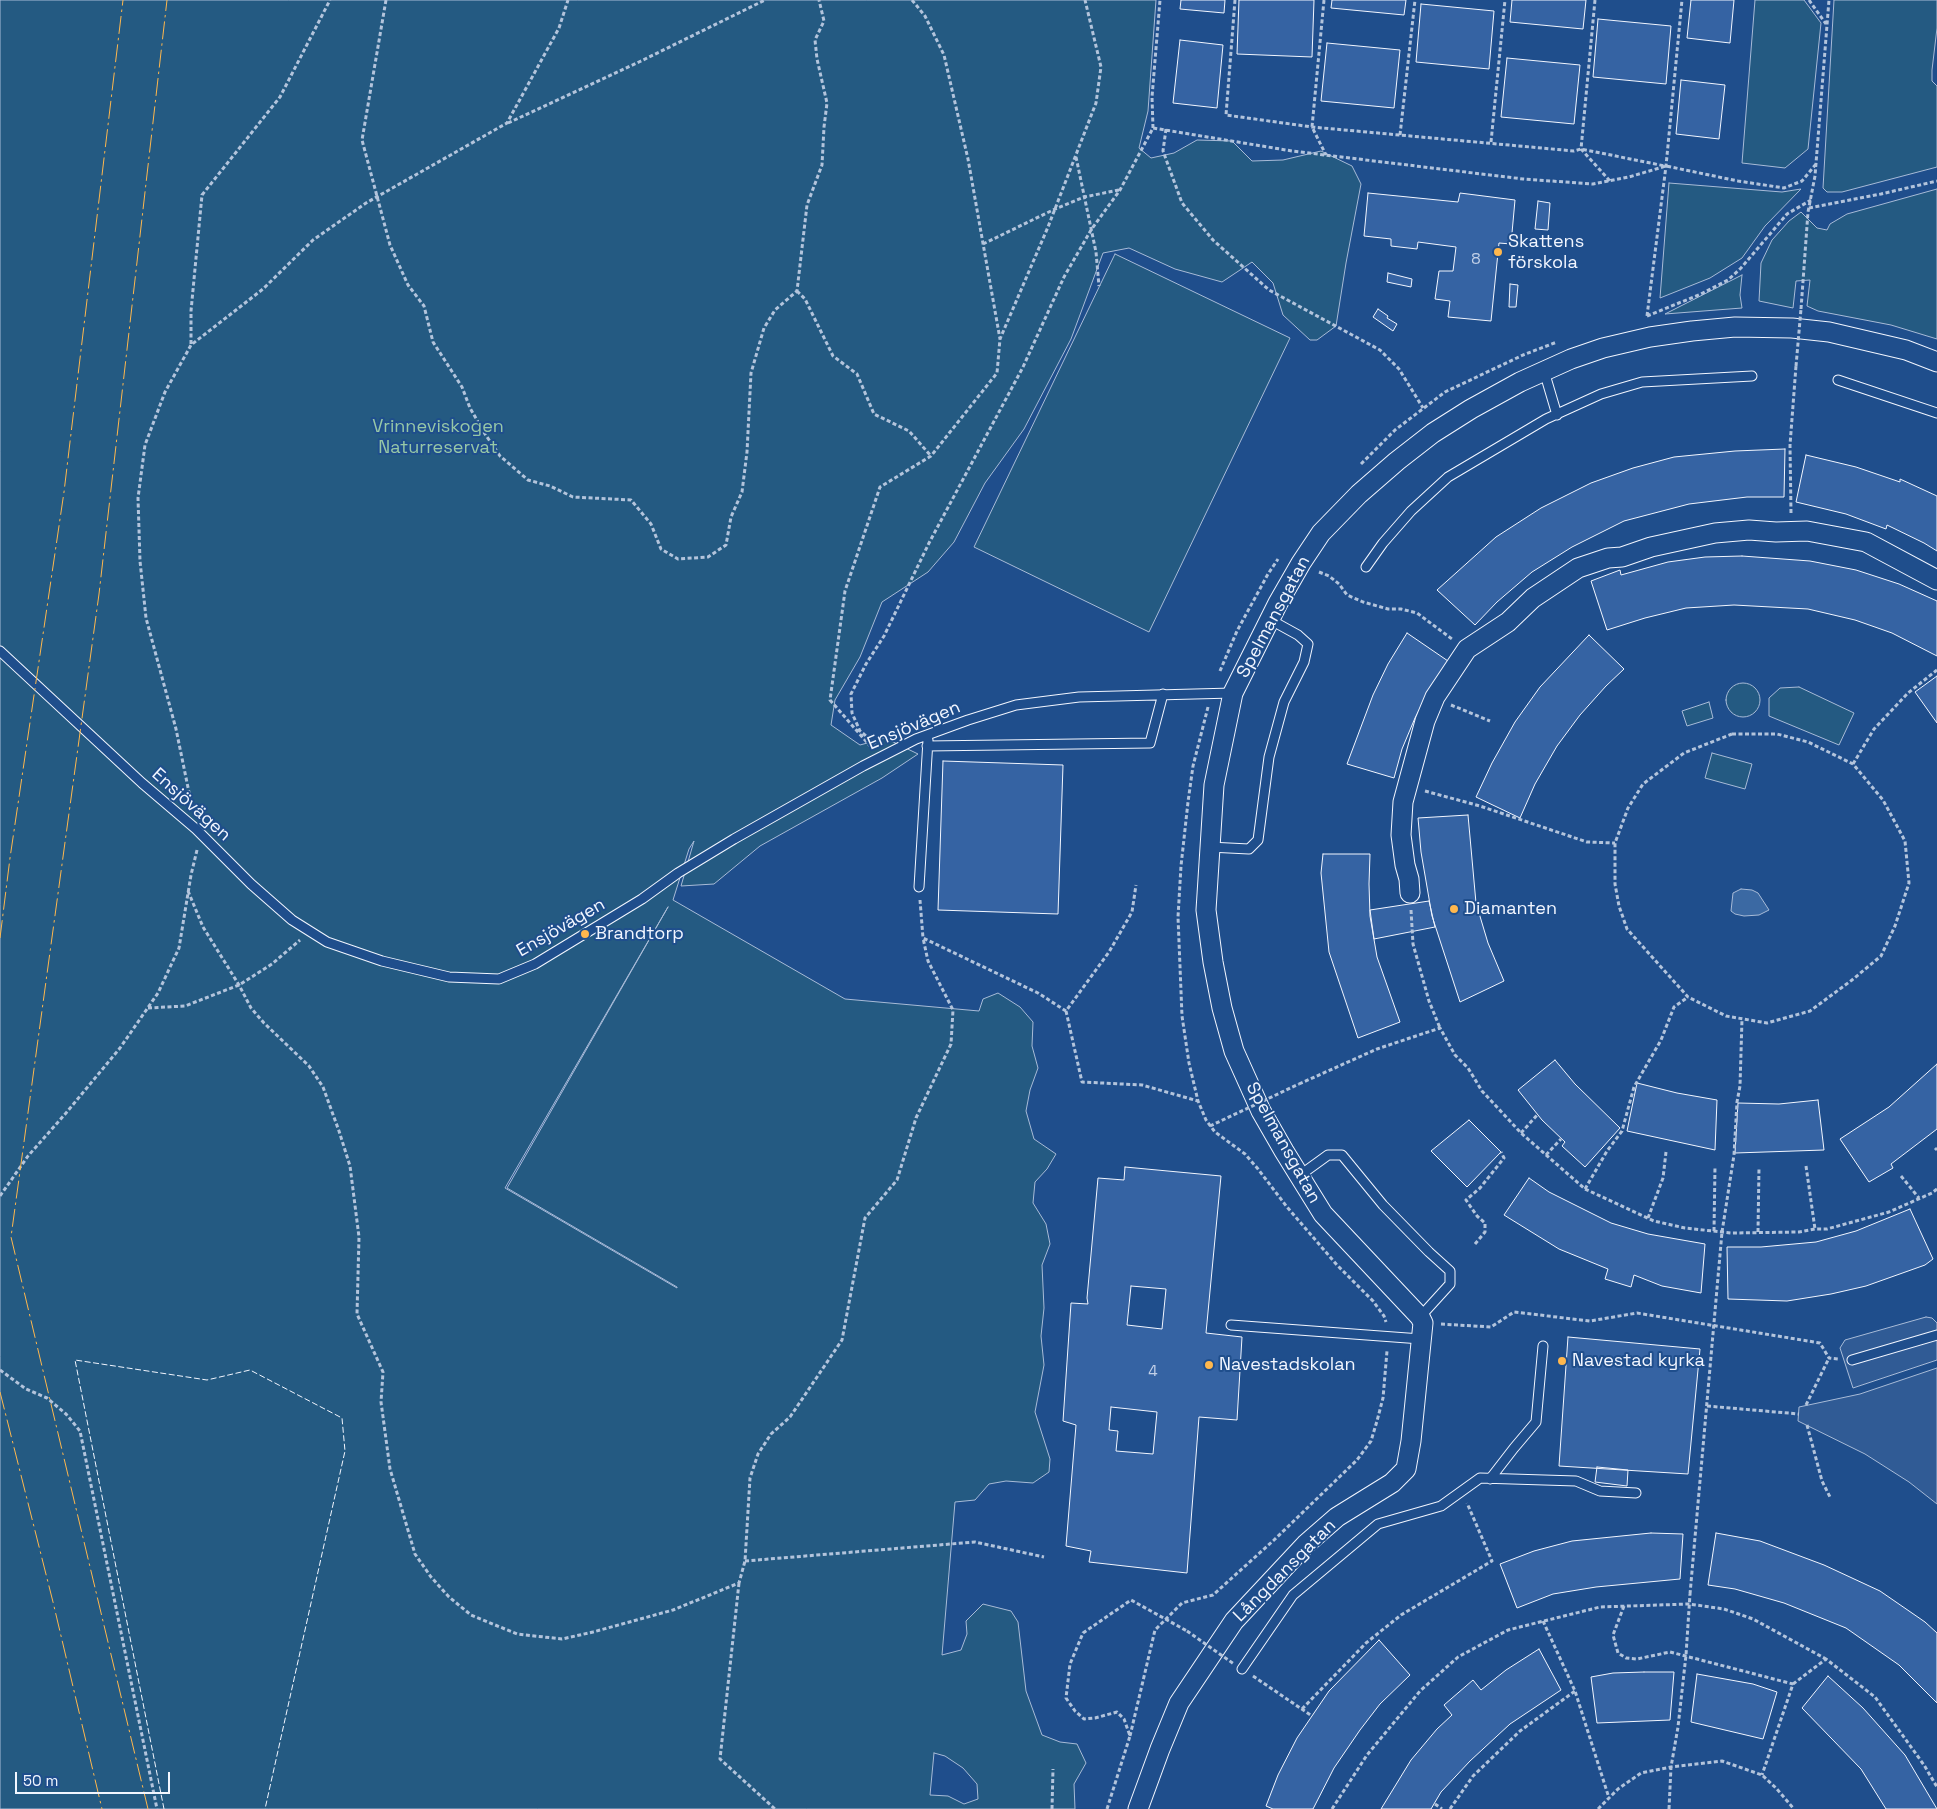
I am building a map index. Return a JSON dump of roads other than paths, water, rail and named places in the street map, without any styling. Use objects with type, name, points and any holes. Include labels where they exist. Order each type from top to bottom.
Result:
[{"type":"street","name":"Spelmansgatan","points":[[1421,1326],[1323,1214],[1299,1176],[1254,1096],[1234,1050],[1222,1008],[1206,910],[1214,784],[1233,693],[1269,619],[1302,561],[1321,533],[1359,494],[1396,461],[1433,433],[1471,409],[1520,382],[1579,356],[1650,337],[1735,327],[1792,328],[1829,332],[1906,350],[1937,362]]},
{"type":"street","points":[[1410,893],[1401,835],[1403,802],[1425,721],[1435,697],[1467,649],[1508,622],[1533,598],[1578,568],[1608,558],[1622,557],[1651,547],[1715,534],[1750,530],[1807,531],[1866,542],[1937,580]]},
{"type":"street","name":"Långdansgatan","points":[[1138,1809],[1179,1703],[1234,1621],[1306,1544],[1337,1517],[1392,1483],[1406,1469],[1411,1441],[1421,1326]]},
{"type":"lane","points":[[1544,371],[1557,415]]},
{"type":"lane","points":[[1366,567],[1383,543],[1412,511],[1448,477],[1490,451],[1557,415],[1601,394],[1642,382],[1752,376]]},
{"type":"lane","points":[[1838,380],[1937,413]]},
{"type":"lane","points":[[1209,847],[1249,850],[1258,840],[1270,757],[1284,702],[1304,662],[1308,644],[1298,635],[1269,619]]},
{"type":"lane","name":"Ensjövägen","points":[[0,651],[142,784],[196,829],[251,884],[292,920],[327,942],[382,961],[449,977],[499,979],[535,964],[642,899],[678,873],[734,838],[884,755],[928,734],[1016,705],[1079,697],[1233,693]]},
{"type":"lane","points":[[927,746],[1150,743],[1163,694]]},
{"type":"lane","points":[[919,887],[928,734]]},
{"type":"lane","points":[[1231,1325],[1387,1337],[1421,1326],[1450,1284],[1450,1271],[1383,1205],[1342,1155],[1328,1155],[1299,1176]]},
{"type":"lane","points":[[1852,1360],[1937,1335]]},
{"type":"lane","points":[[1490,1478],[1536,1422],[1543,1346]]},
{"type":"lane","points":[[1242,1669],[1293,1595],[1378,1524],[1441,1506],[1480,1478],[1576,1481],[1600,1491],[1636,1493]]},
{"type":"place","name":"Skattens förskola","points":[[1498,252]]},
{"type":"place","name":"Diamanten","points":[[1454,909]]},
{"type":"place","name":"Brandtorp","points":[[585,934]]},
{"type":"place","name":"Navestad kyrka","points":[[1562,1361]]},
{"type":"place","name":"Navestadskolan","points":[[1209,1365]]},
{"type":"park label","name":"Vrinneviskogen Naturreservat","points":[[438,437]]}]
